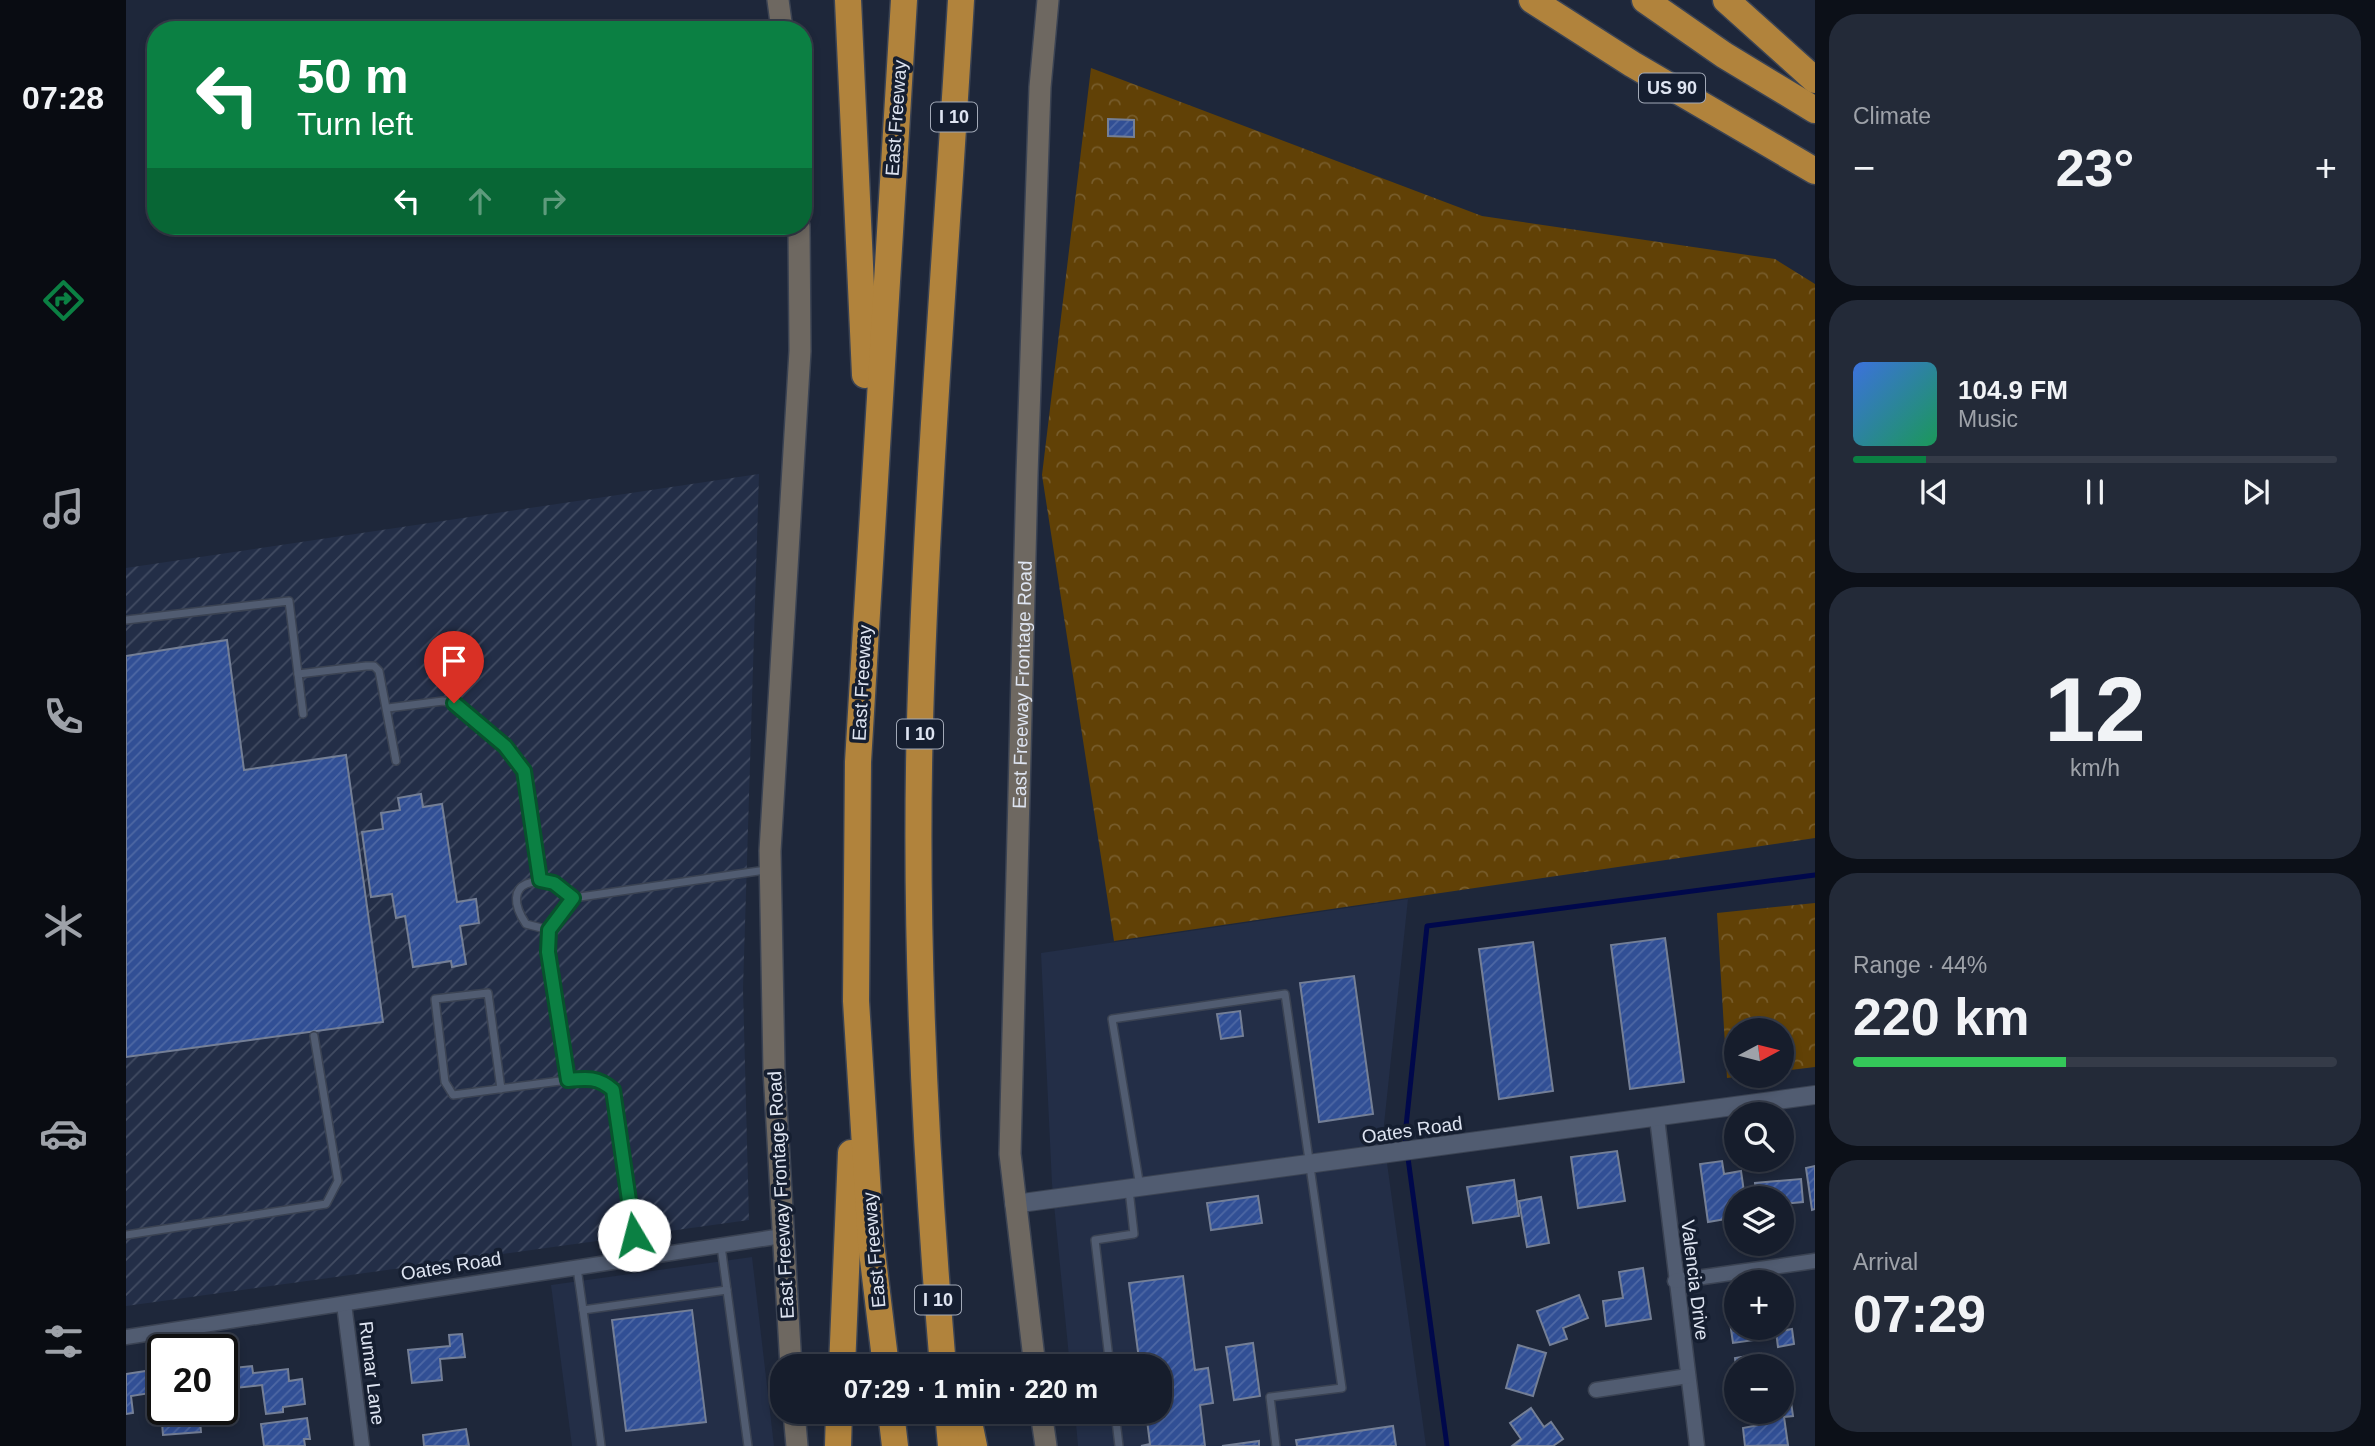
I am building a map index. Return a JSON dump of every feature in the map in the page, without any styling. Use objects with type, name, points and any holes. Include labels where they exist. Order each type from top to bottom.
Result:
[{"type":"highway","points":[[848,0],[871,510]]},
{"type":"highway","name":"East Freeway","points":[[884,1354],[871,1243],[856,1001],[858,762],[871,510],[904,0]]},
{"type":"highway","name":"I 10","points":[[942,1354],[932,1234],[919,994],[919,735],[961,0]]},
{"type":"highway","points":[[947,234],[964,75],[976,0]]},
{"type":"highway","name":"US 90","points":[[1532,0],[1632,64],[1815,171]]},
{"type":"highway","name":"US 90","points":[[1645,0],[1724,55],[1815,110]]},
{"type":"highway","points":[[1726,0],[1815,80]]},
{"type":"highway","points":[[842,1354],[856,1001]]},
{"type":"highway","points":[[932,1234],[955,1354]]},
{"type":"highway","points":[[838,1446],[839,1424]]},
{"type":"highway","points":[[892,1424],[895,1446]]},
{"type":"highway","points":[[949,1424],[951,1446]]},
{"type":"highway","points":[[969,1424],[974,1446]]},
{"type":"main road","points":[[778,0],[781,21]]},
{"type":"main road","name":"East Freeway Frontage Road","points":[[1033,1354],[1010,1154],[1013,947],[1039,101],[1048,0]]},
{"type":"main road","name":"East Freeway Frontage Road","points":[[790,1354],[774,1070],[771,869],[800,351],[799,235]]},
{"type":"main road","points":[[795,1424],[797,1446]]},
{"type":"main road","points":[[1043,1424],[1046,1446]]},
{"type":"street","name":"Oates Road","points":[[1014,1205],[1815,1096]]},
{"type":"street","name":"Valencia Drive","points":[[1657,1118],[1697,1446]]},
{"type":"street","name":"Oates Road","points":[[126,1336],[782,1236]]},
{"type":"street","points":[[1675,1281],[1815,1261]]},
{"type":"street","name":"Rumar Lane","points":[[344,1304],[362,1446]]},
{"type":"street","points":[[1596,1390],[1688,1376]]},
{"type":"lane","points":[[126,621],[289,601],[303,714]]},
{"type":"lane","points":[[298,674],[374,666],[383,681],[396,761]]},
{"type":"lane","points":[[388,708],[443,701],[454,703],[517,758],[528,787],[540,880]]},
{"type":"lane","points":[[568,1080],[548,952],[549,930],[573,898],[771,869]]},
{"type":"lane","points":[[549,930],[526,924],[517,910],[517,898],[523,887],[540,880],[554,883],[573,898]]},
{"type":"lane","points":[[501,1089],[488,993],[435,999],[448,1092],[453,1096],[590,1077],[602,1080],[613,1090],[637,1259]]},
{"type":"lane","points":[[1108,1354],[1095,1240],[1134,1234],[1135,1188],[1112,1019],[1285,994],[1312,1165],[1342,1388],[1270,1398],[1276,1446]]},
{"type":"lane","points":[[126,1235],[326,1204],[338,1181],[314,1036]]},
{"type":"lane","points":[[722,1246],[748,1446]]},
{"type":"lane","points":[[577,1268],[601,1446]]},
{"type":"lane","points":[[583,1310],[727,1290]]},
{"type":"lane","points":[[1116,1424],[1119,1446]]},
{"type":"shaded area","points":[[759,474],[743,989],[749,1220],[126,1306],[126,568]]},
{"type":"shaded area","points":[[1408,899],[1383,1134],[1426,1446],[1078,1446],[1076,1424],[1172,1424],[1172,1354],[1069,1354],[1052,1184],[1041,953]]},
{"type":"shaded area","points":[[752,1257],[774,1446],[572,1446],[551,1285]]},
{"type":"green space","points":[[1091,68],[1482,216],[1775,259],[1815,284],[1815,838],[1114,941],[1042,475]]},
{"type":"green space","points":[[1815,903],[1815,1067],[1794,1070],[1794,1018],[1724,1018],[1724,1028],[1717,913]]},
{"type":"building","points":[[1108,119],[1134,120],[1134,137],[1108,136]]},
{"type":"building","points":[[227,640],[244,770],[346,755],[383,1022],[126,1057],[126,656]]},
{"type":"building","points":[[421,794],[423,807],[442,804],[457,902],[476,899],[479,923],[460,926],[466,964],[452,967],[451,961],[413,967],[405,916],[396,918],[392,894],[371,897],[362,832],[383,829],[381,813],[400,810],[398,798]]},
{"type":"building","points":[[1665,938],[1684,1082],[1630,1089],[1611,945]]},
{"type":"building","points":[[1533,942],[1553,1091],[1499,1099],[1479,949]]},
{"type":"building","points":[[1354,976],[1373,1114],[1319,1122],[1300,983]]},
{"type":"building","points":[[1240,1011],[1243,1036],[1221,1039],[1217,1014]]},
{"type":"building","points":[[1617,1151],[1625,1201],[1578,1208],[1571,1157]]},
{"type":"building","points":[[1722,1161],[1724,1174],[1741,1172],[1743,1186],[1724,1186],[1724,1219],[1708,1222],[1700,1164]]},
{"type":"building","points":[[1815,1166],[1815,1209],[1812,1210],[1806,1168]]},
{"type":"building","points":[[1801,1179],[1803,1202],[1794,1203],[1794,1186],[1755,1186],[1755,1183]]},
{"type":"building","points":[[1514,1180],[1519,1216],[1473,1223],[1467,1187]]},
{"type":"building","points":[[1258,1196],[1262,1223],[1211,1230],[1207,1203]]},
{"type":"building","points":[[1541,1197],[1549,1243],[1527,1247],[1519,1201]]},
{"type":"building","points":[[1643,1268],[1651,1319],[1606,1326],[1603,1301],[1623,1298],[1619,1272]]},
{"type":"building","points":[[1183,1276],[1195,1370],[1208,1368],[1213,1403],[1200,1405],[1205,1446],[1141,1446],[1150,1444],[1148,1424],[1172,1424],[1172,1354],[1138,1354],[1129,1283]]},
{"type":"building","points":[[1579,1295],[1588,1318],[1563,1328],[1567,1339],[1550,1345],[1537,1311]]},
{"type":"building","points":[[692,1310],[706,1422],[626,1431],[612,1320]]},
{"type":"building","points":[[462,1334],[465,1357],[440,1359],[442,1380],[412,1383],[408,1350],[450,1346],[449,1335]]},
{"type":"building","points":[[1733,1340],[1755,1340],[1733,1343]]},
{"type":"building","points":[[1777,1340],[1793,1340],[1794,1344],[1778,1347]]},
{"type":"building","points":[[1253,1343],[1260,1396],[1234,1400],[1226,1347]]},
{"type":"building","points":[[1518,1345],[1546,1353],[1533,1396],[1506,1388]]},
{"type":"building","points":[[252,1366],[253,1373],[288,1369],[289,1381],[302,1379],[305,1404],[283,1407],[283,1412],[266,1414],[262,1385],[238,1388],[238,1368]]},
{"type":"building","points":[[147,1371],[147,1394],[131,1396],[133,1413],[126,1414],[126,1374]]},
{"type":"building","points":[[1531,1408],[1544,1427],[1551,1422],[1563,1439],[1553,1446],[1512,1446],[1521,1439],[1510,1423]]},
{"type":"building","points":[[307,1418],[310,1439],[304,1439],[305,1446],[264,1446],[261,1424]]},
{"type":"building","points":[[1785,1424],[1788,1445],[1745,1446],[1743,1428]]},
{"type":"building","points":[[162,1425],[200,1425],[201,1432],[163,1435]]},
{"type":"building","points":[[1393,1426],[1396,1446],[1297,1446],[1296,1440]]},
{"type":"building","points":[[466,1429],[469,1446],[424,1446],[423,1435]]},
{"type":"building","points":[[1259,1441],[1259,1446],[1222,1446]]},
{"type":"waterway","points":[[1447,1446],[1405,1136],[1427,926],[1815,875]]},
{"type":"route","points":[[454,703],[461,706],[517,758],[528,787],[540,880],[554,883],[573,898],[549,930],[548,952],[568,1080],[590,1077],[602,1080],[613,1090],[634,1235]]}]
